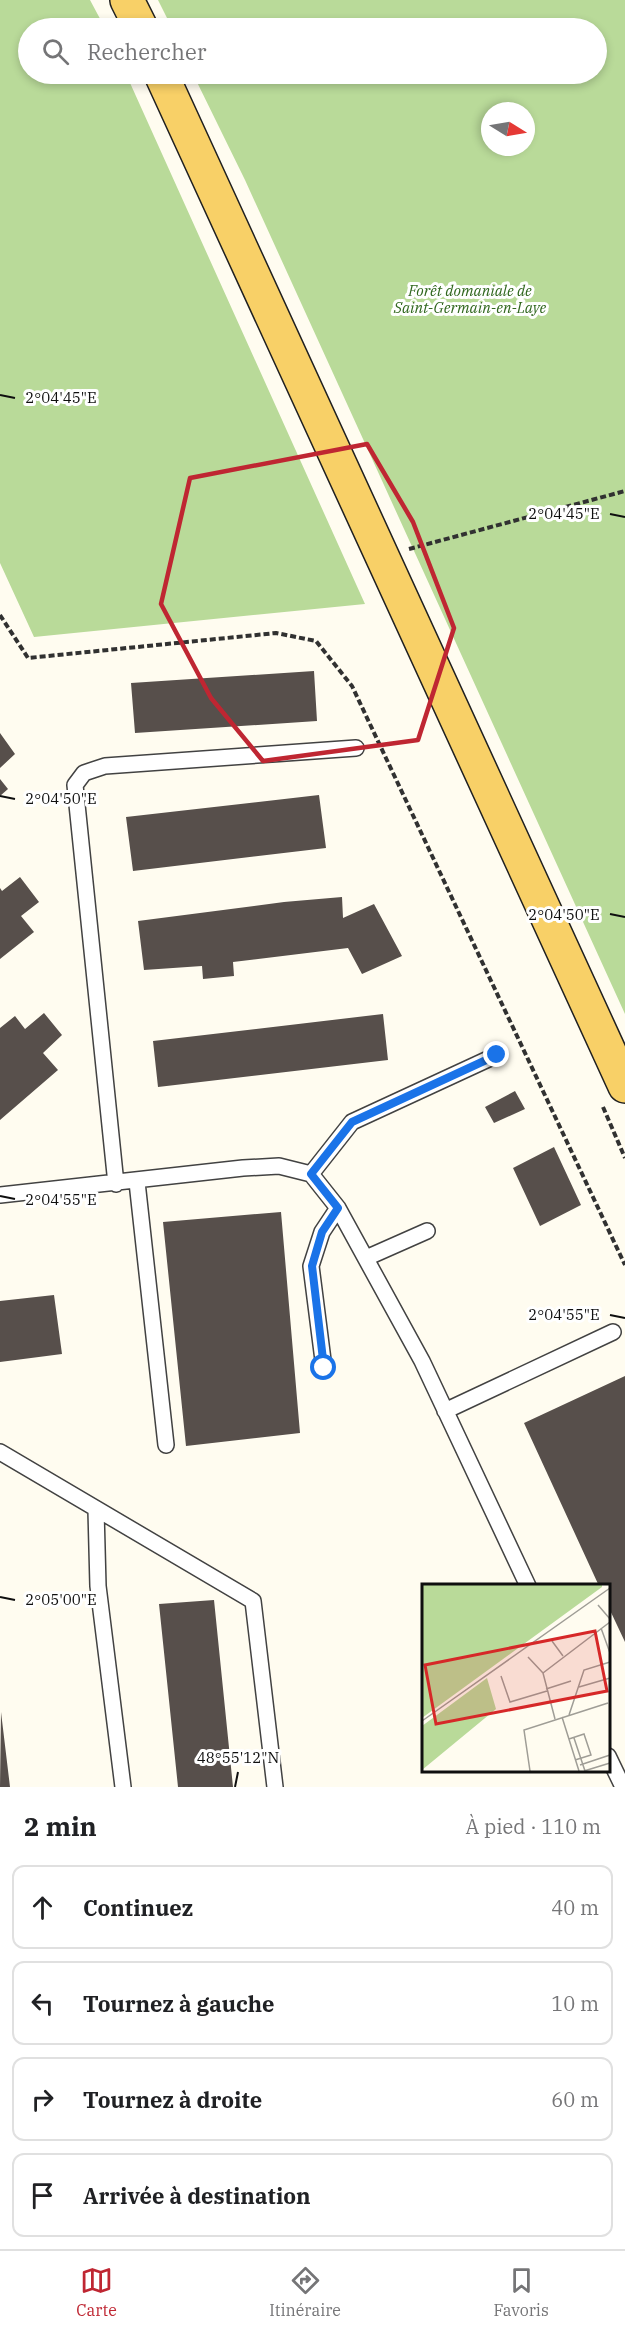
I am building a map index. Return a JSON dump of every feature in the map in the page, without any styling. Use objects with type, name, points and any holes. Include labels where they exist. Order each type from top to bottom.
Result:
[{"type":"main road","points":[[127,0],[136,18]]},
{"type":"main road","points":[[166,84],[625,1086]]},
{"type":"lane","points":[[116,1184],[75,785],[84,773],[105,766],[356,748]]},
{"type":"lane","points":[[311,1174],[352,1122],[497,1055]]},
{"type":"lane","points":[[0,1195],[138,1182],[243,1168],[279,1166],[311,1174],[338,1208],[366,1258],[445,1411],[527,1584]]},
{"type":"lane","points":[[138,1182],[166,1445]]},
{"type":"lane","points":[[324,1368],[312,1266],[322,1232],[338,1208]]},
{"type":"lane","points":[[366,1258],[427,1231]]},
{"type":"lane","points":[[445,1411],[612,1332]]},
{"type":"lane","points":[[0,1452],[253,1601],[275,1787]]},
{"type":"lane","points":[[96,1510],[98,1586],[123,1787]]},
{"type":"lane","points":[[610,1758],[623,1787]]},
{"type":"path","points":[[382,556],[625,491]]},
{"type":"path","points":[[0,615],[28,658],[276,633],[316,640],[352,686],[625,1265]]},
{"type":"highlighted area","points":[[367,444],[413,522],[454,628],[418,740],[263,761],[211,698],[161,604],[190,478]]},
{"type":"green space","points":[[0,0],[90,0],[100,18],[18,18],[18,84],[131,84],[365,604],[34,637],[0,563]]},
{"type":"green space","name":"Forêt domaniale de Saint-Germain-en-Laye","points":[[158,0],[625,0],[625,1014],[245,180],[198,84],[607,84],[607,18],[167,18]]},
{"type":"building","points":[[314,671],[317,721],[135,733],[131,683]]},
{"type":"building","points":[[0,733],[15,754],[0,768]]},
{"type":"building","points":[[0,779],[8,789],[0,796]]},
{"type":"building","points":[[319,795],[326,848],[133,871],[126,817]]},
{"type":"building","points":[[20,877],[39,902],[21,916],[34,932],[0,959],[0,888],[2,891]]},
{"type":"building","points":[[342,897],[343,918],[374,904],[402,956],[362,974],[348,948],[233,962],[234,976],[203,979],[202,966],[144,970],[138,921],[284,902]]},
{"type":"building","points":[[44,1013],[62,1035],[43,1053],[58,1070],[0,1120],[0,1028],[15,1016],[25,1029]]},
{"type":"building","points":[[383,1014],[388,1060],[158,1087],[153,1041]]},
{"type":"building","points":[[515,1091],[525,1109],[494,1123],[485,1107]]},
{"type":"building","points":[[554,1147],[581,1205],[540,1226],[513,1168]]},
{"type":"building","points":[[281,1212],[300,1433],[186,1446],[163,1222]]},
{"type":"building","points":[[54,1295],[62,1354],[0,1362],[0,1301]]},
{"type":"building","points":[[625,1376],[625,1642],[610,1610],[610,1584],[598,1584],[524,1423]]},
{"type":"building","points":[[214,1600],[233,1787],[178,1787],[159,1604]]},
{"type":"building","points":[[1,1712],[10,1787],[0,1787]]},
{"type":"route","points":[[324,1368],[312,1266],[322,1232],[338,1208],[311,1174],[352,1122],[497,1055]]}]
